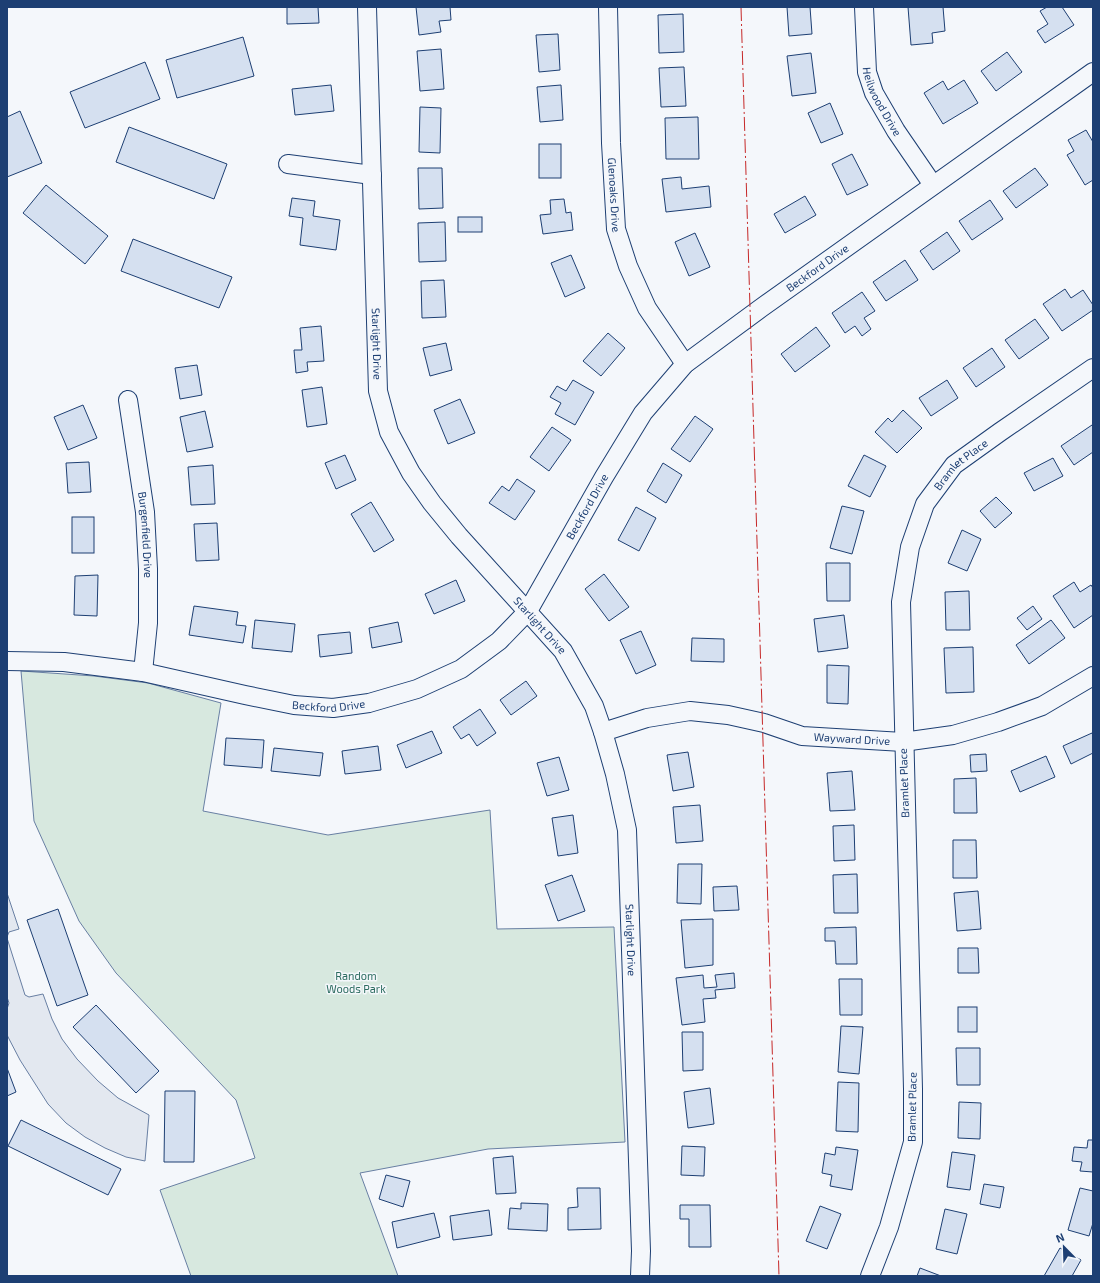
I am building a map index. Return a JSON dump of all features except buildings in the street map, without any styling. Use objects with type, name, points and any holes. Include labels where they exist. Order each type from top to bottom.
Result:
[{"type":"street","name":"Starlight Drive","points":[[367,7],[378,391],[389,432],[411,473],[432,503],[459,536],[563,651],[594,706],[615,774],[627,830],[641,1244],[640,1276]]},
{"type":"street","name":"Glenoaks Drive","points":[[608,7],[616,229],[628,266],[647,308],[685,364]]},
{"type":"street","name":"Heilwood Drive","points":[[864,7],[866,72],[874,93],[896,131],[933,185]]},
{"type":"street","name":"Beckford Drive","points":[[7,661],[64,662],[143,672],[294,705],[333,708],[369,703],[417,689],[461,669],[498,641],[528,611],[604,477],[643,413],[685,364],[933,185],[1093,72]]},
{"type":"street","points":[[288,164],[372,175]]},
{"type":"street","name":"Bramlet Place","points":[[870,1276],[889,1227],[913,1142],[901,602],[910,547],[925,504],[954,465],[1093,368]]},
{"type":"street","name":"Burgenfield Drive","points":[[128,400],[145,512],[148,568],[148,623],[143,672]]},
{"type":"street","name":"Wayward Drive","points":[[603,732],[647,718],[690,710],[728,715],[764,723],[802,736],[903,742],[952,735],[998,722],[1042,706],[1093,676]]},
{"type":"green space","name":"Random Woods Park","points":[[21,671],[94,676],[148,683],[221,703],[203,811],[328,835],[490,810],[497,929],[614,927],[625,1142],[488,1149],[360,1173],[398,1276],[191,1276],[160,1190],[255,1158],[236,1100],[116,973],[79,921],[34,821]]},
{"type":"shaded area","points":[[7,893],[19,929],[9,932],[7,937]]},
{"type":"shaded area","points":[[7,938],[25,995],[29,997],[43,994],[52,1019],[62,1039],[77,1059],[98,1081],[118,1098],[149,1115],[145,1161],[126,1157],[105,1148],[85,1137],[66,1123],[48,1104],[20,1060],[7,1035],[7,1009],[9,1003],[7,997]]},
{"type":"power","points":[[741,7],[779,1276]]}]
